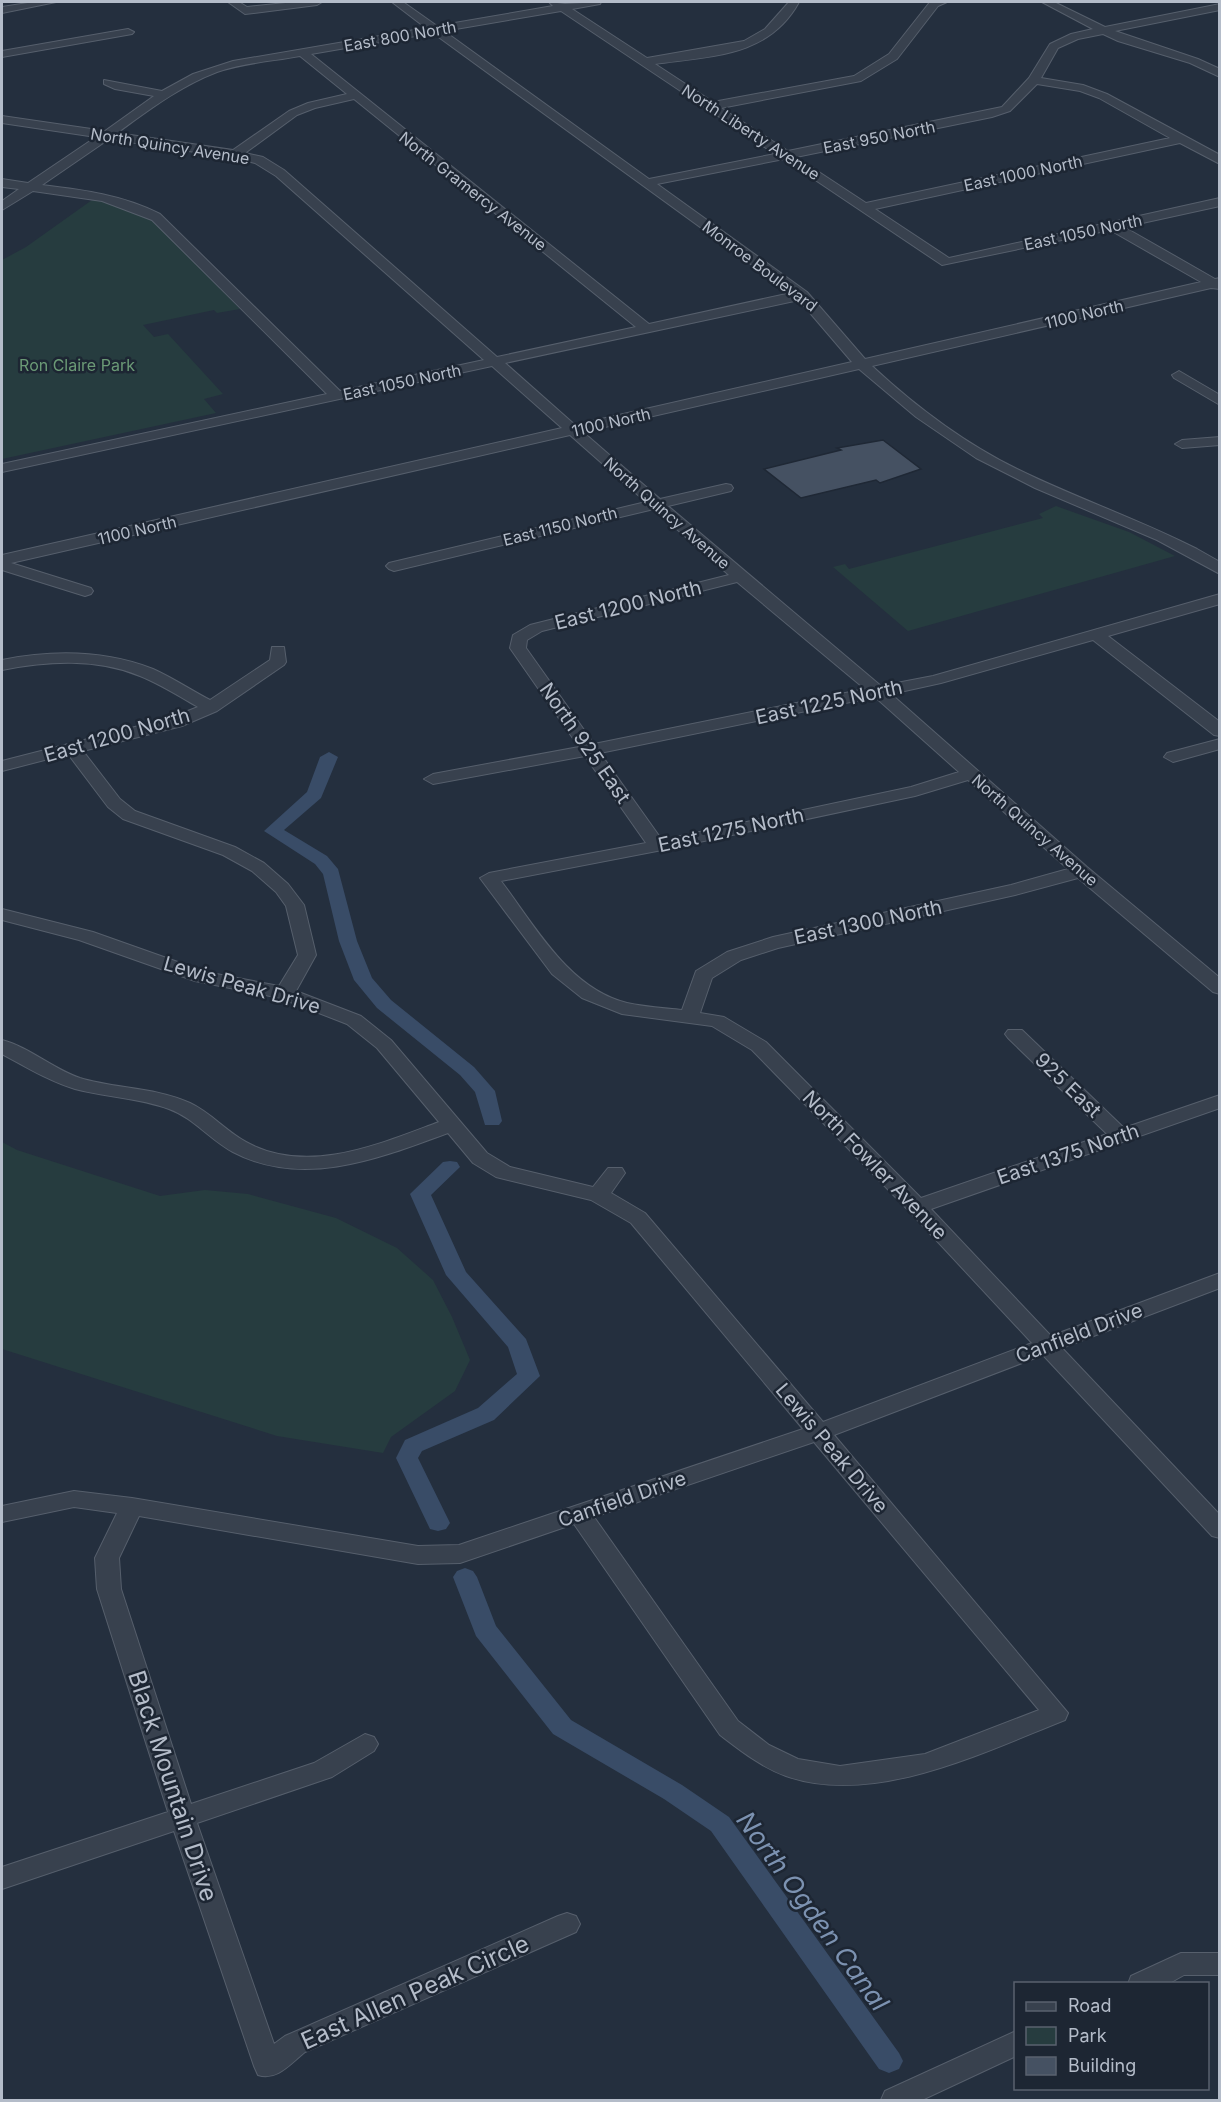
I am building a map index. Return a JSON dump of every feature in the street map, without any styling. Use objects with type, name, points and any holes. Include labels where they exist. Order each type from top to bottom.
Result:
[{"type":"street","points":[[2,10],[51,2]]},
{"type":"street","points":[[233,2],[245,11],[317,2]]},
{"type":"street","name":"Monroe Boulevard","points":[[397,2],[802,295],[819,309],[863,365],[920,411],[989,459],[1034,483],[1172,542],[1220,569]]},
{"type":"street","name":"East 800 North","points":[[2,206],[107,135],[162,94],[205,71],[302,52],[437,30],[558,4],[596,2]]},
{"type":"street","points":[[646,62],[738,46],[759,39],[769,32],[794,2]]},
{"type":"street","points":[[711,106],[857,79],[879,70],[894,58],[934,4],[942,2]]},
{"type":"street","points":[[1047,2],[1122,39],[1194,61],[1220,74]]},
{"type":"street","name":"North Liberty Avenue","points":[[558,4],[947,262]]},
{"type":"street","points":[[1220,7],[1075,36],[1054,46],[1034,80],[1083,88],[1103,96],[1220,160]]},
{"type":"street","points":[[2,54],[128,32]]},
{"type":"street","name":"North Gramercy Avenue","points":[[302,52],[646,329]]},
{"type":"street","name":"East 950 North","points":[[646,183],[988,115],[1006,109],[1034,80]]},
{"type":"street","points":[[108,82],[115,86],[162,94]]},
{"type":"street","points":[[234,154],[293,113],[312,105],[354,96]]},
{"type":"street","name":"North Quincy Avenue","points":[[2,119],[234,154],[259,160],[280,173],[740,577],[880,693],[1081,871],[1220,988]]},
{"type":"street","name":"East 1000 North","points":[[866,207],[1181,139]]},
{"type":"street","points":[[2,183],[121,202],[143,209],[156,217],[337,396]]},
{"type":"street","name":"East 1050 North","points":[[947,262],[1220,202]]},
{"type":"street","points":[[1111,225],[1217,284]]},
{"type":"street","name":"1100 North","points":[[2,563],[1217,284]]},
{"type":"street","name":"East 1050 North","points":[[2,468],[802,295]]},
{"type":"street","points":[[1179,375],[1220,401]]},
{"type":"street","points":[[1182,444],[1220,441]]},
{"type":"street","name":"East 1150 North","points":[[394,566],[726,488]]},
{"type":"street","points":[[2,563],[85,591]]},
{"type":"street","name":"East 1200 North","points":[[519,638],[536,628],[740,577]]},
{"type":"street","name":"East 1225 North","points":[[433,779],[880,693],[935,680],[1220,599]]},
{"type":"street","points":[[1097,635],[1220,730]]},
{"type":"street","name":"North 925 East","points":[[519,638],[518,648],[657,846]]},
{"type":"street","name":"East 1200 North","points":[[2,766],[176,722],[211,707],[278,662],[278,650]]},
{"type":"street","points":[[2,665],[34,659],[104,661],[147,673],[211,707]]},
{"type":"street","points":[[1173,757],[1220,744]]},
{"type":"street","points":[[72,748],[114,803],[129,815],[229,851],[258,867],[282,888],[296,905],[307,955],[285,993]]},
{"type":"street","name":"East 1275 North","points":[[489,878],[657,846],[915,791],[970,774]]},
{"type":"street","name":"East 1300 North","points":[[689,1018],[703,975],[734,956],[774,943],[1015,890],[1081,871]]},
{"type":"street","name":"North Fowler Avenue","points":[[489,878],[559,970],[589,994],[622,1008],[717,1021],[759,1046],[917,1207],[1220,1530]]},
{"type":"street","name":"Lewis Peak Drive","points":[[2,915],[86,936],[202,977],[285,993],[354,1020],[384,1044],[480,1158],[503,1172],[598,1195],[638,1218],[1056,1713],[927,1764],[840,1776],[793,1768],[760,1752],[729,1728],[579,1514]]},
{"type":"street","name":"925 East","points":[[1015,1034],[1121,1136]]},
{"type":"street","points":[[2,1046],[57,1077],[179,1105],[241,1148],[263,1157],[291,1163],[321,1164],[352,1159],[452,1125]]},
{"type":"street","name":"East 1375 North","points":[[917,1207],[1220,1101]]},
{"type":"street","points":[[598,1195],[615,1173]]},
{"type":"street","name":"Canfield Drive","points":[[2,1514],[74,1499],[132,1506],[418,1555],[460,1554],[819,1432],[1220,1280]]},
{"type":"street","name":"Black Mountain Drive","points":[[132,1506],[107,1558],[109,1589],[183,1818],[268,2066]]},
{"type":"street","points":[[2,1878],[323,1770],[365,1744]]},
{"type":"street","name":"East Allen Peak Circle","points":[[268,2066],[295,2044],[567,1924]]},
{"type":"street","points":[[1143,1982],[1181,1964],[1220,1964]]},
{"type":"street","points":[[895,2100],[1014,2044]]},
{"type":"green space","name":"Ron Claire Park","points":[[92,200],[116,204],[151,218],[240,309],[217,313],[214,310],[143,325],[154,337],[168,334],[223,394],[204,399],[216,413],[2,459],[2,260],[26,247]]},
{"type":"green space","points":[[1056,506],[1129,532],[1175,556],[908,631],[833,567],[845,564],[849,569],[1043,518],[1039,514]]},
{"type":"green space","points":[[2,1142],[17,1150],[160,1196],[205,1190],[248,1194],[336,1218],[397,1248],[433,1280],[470,1360],[455,1391],[391,1437],[383,1453],[277,1436],[2,1349]]},
{"type":"building","points":[[883,440],[921,469],[880,483],[876,480],[801,498],[764,469],[841,450],[837,448]]},
{"type":"waterway","name":"North Ogden Canal","points":[[329,757],[315,794],[273,831],[321,860],[332,873],[348,941],[363,980],[384,1004],[467,1071],[485,1091],[492,1121]]},
{"type":"waterway","name":"North Ogden Canal","points":[[438,1523],[407,1458],[413,1446],[486,1414],[529,1376],[518,1344],[457,1275],[420,1194],[450,1167]]},
{"type":"waterway","name":"North Ogden Canal","points":[[465,1577],[485,1630],[562,1727],[673,1792],[720,1824],[889,2061]]}]
